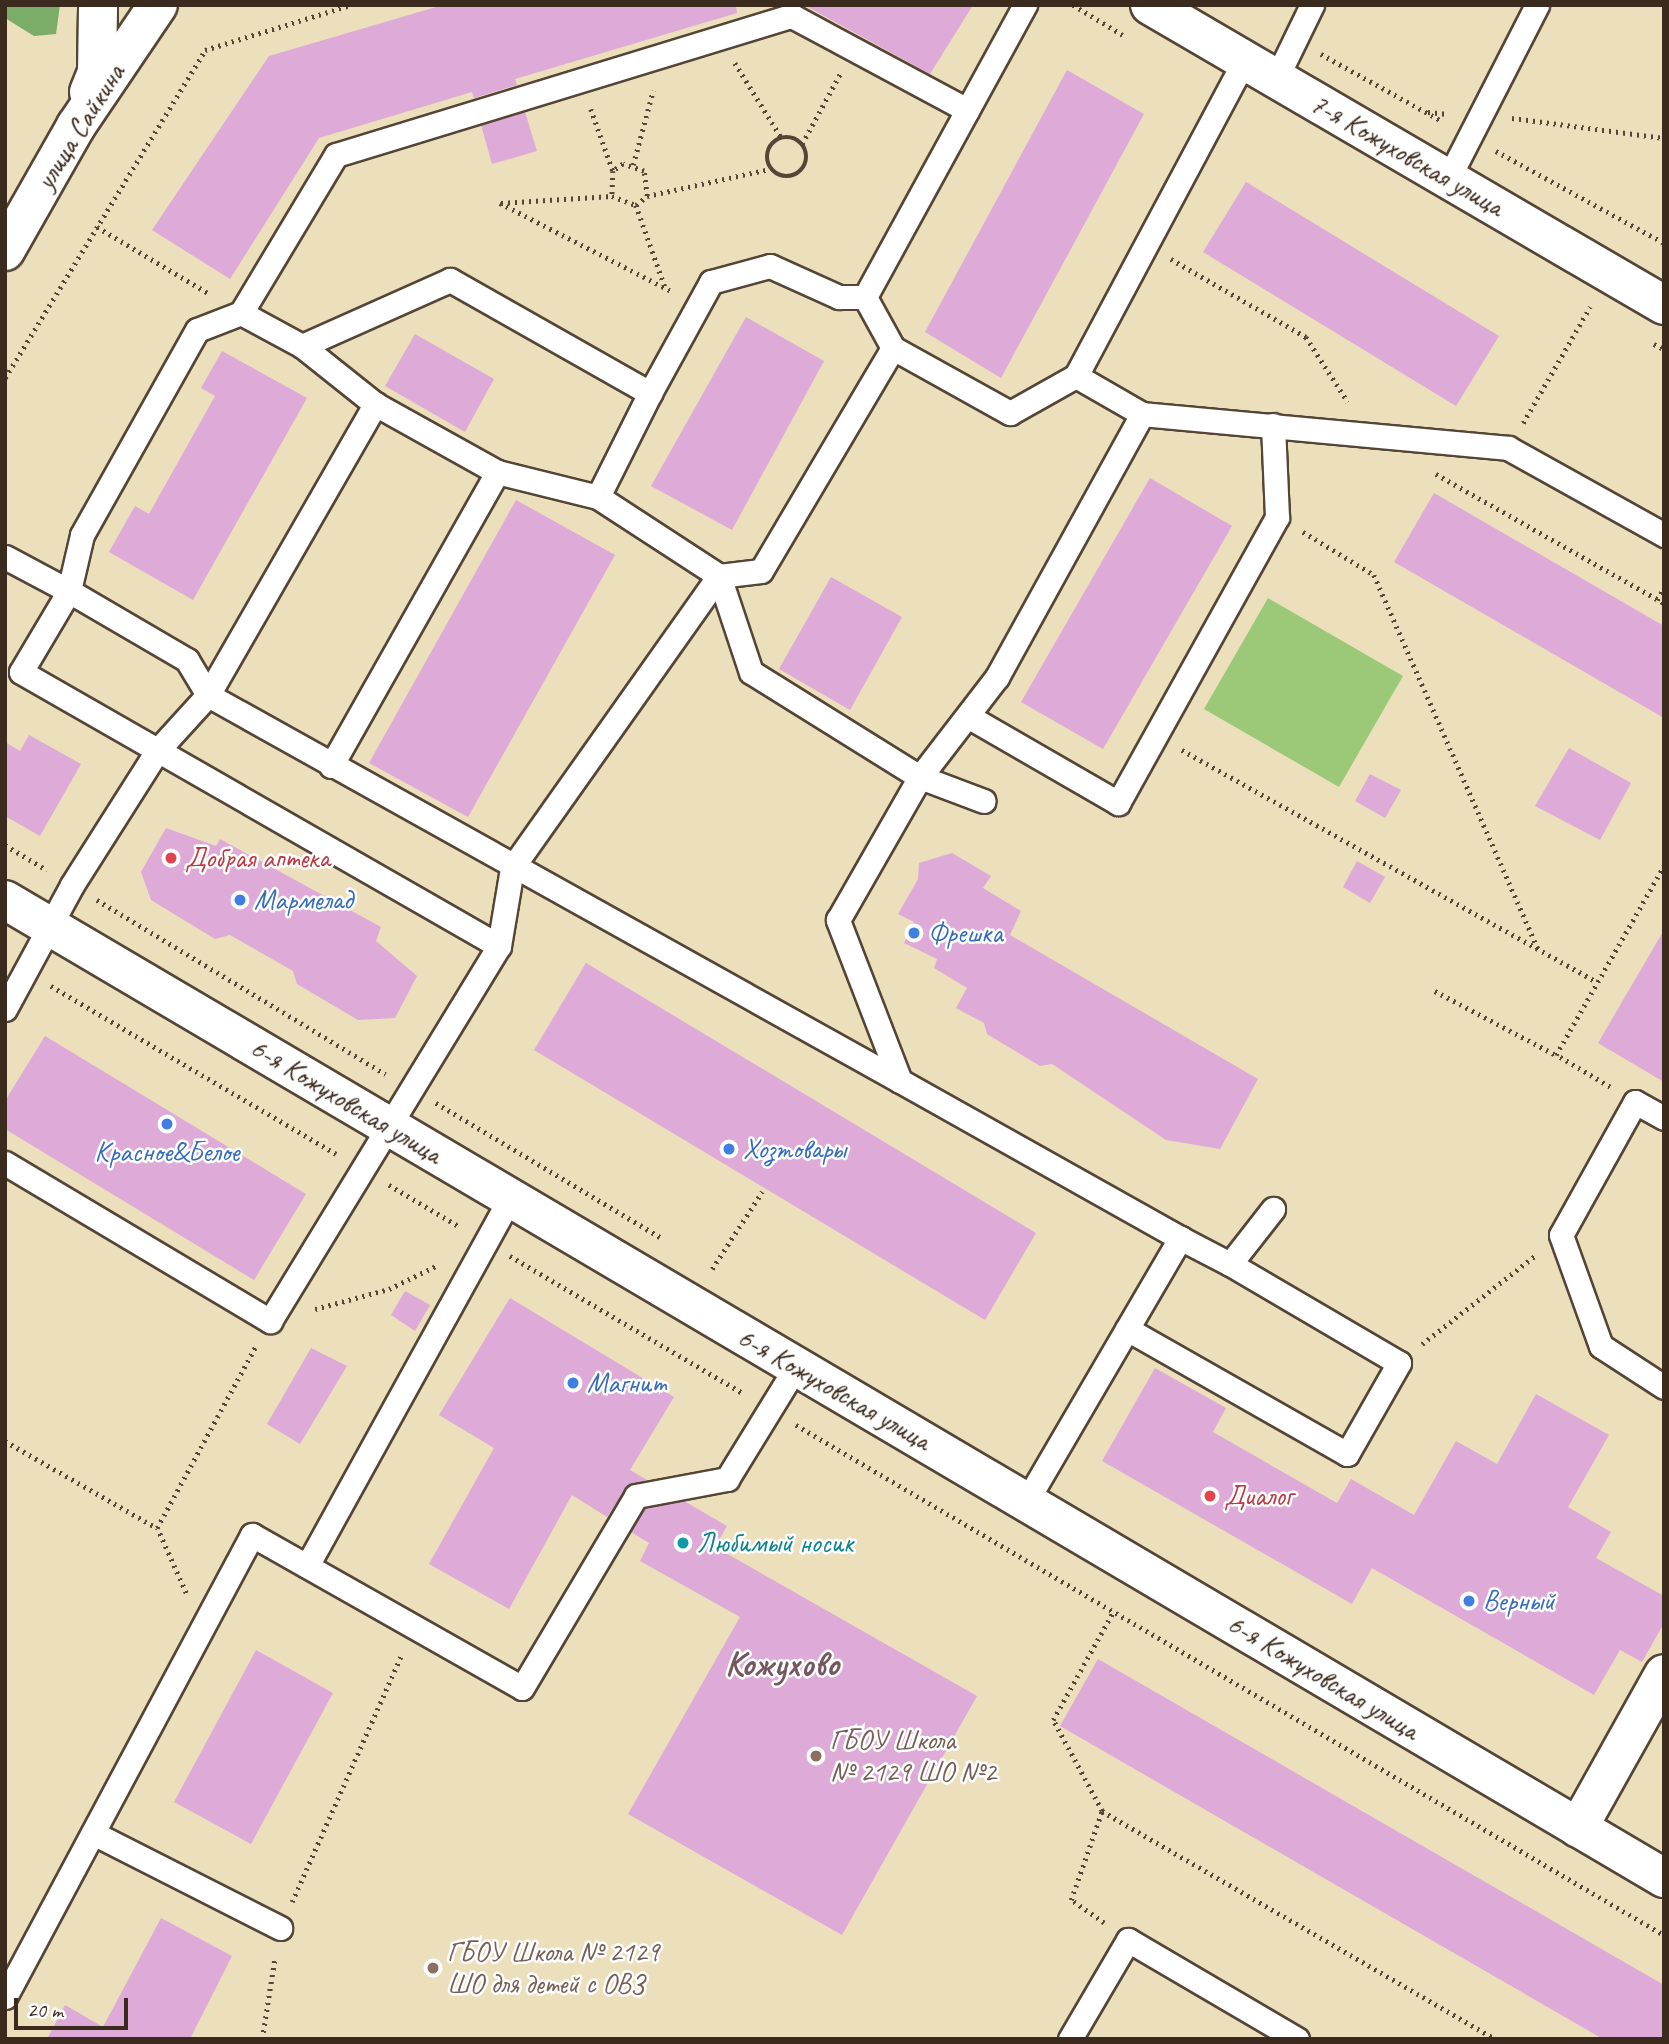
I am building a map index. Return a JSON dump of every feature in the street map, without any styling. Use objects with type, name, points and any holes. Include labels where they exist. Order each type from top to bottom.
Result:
[{"type":"street","points":[[76,126],[97,72],[98,5]]},
{"type":"street","name":"улица Сайкина","points":[[5,251],[76,126],[158,5]]},
{"type":"street","name":"7-я Кожуховская улица","points":[[1150,5],[1664,305]]},
{"type":"street","name":"6-я Кожуховская улица","points":[[5,900],[1664,1878]]},
{"type":"street","points":[[1578,1828],[1664,1674]]},
{"type":"lane","points":[[865,297],[1025,5]]},
{"type":"lane","points":[[865,297],[893,348],[1010,413],[1076,376],[1147,245],[1261,70],[1312,5]]},
{"type":"lane","points":[[1448,179],[1537,5]]},
{"type":"lane","points":[[499,946],[21,672],[69,591],[82,535],[197,330],[241,313],[336,155],[792,16],[967,110]]},
{"type":"lane","points":[[598,497],[650,393],[711,282],[770,265],[839,297],[865,297]]},
{"type":"lane","points":[[302,346],[450,280],[650,393]]},
{"type":"lane","points":[[241,313],[302,346],[374,404],[497,472],[598,497],[719,576],[751,672],[920,777],[984,802]]},
{"type":"lane","points":[[5,1163],[270,1321],[392,1128],[499,946],[512,868],[719,576],[761,570],[893,348]]},
{"type":"lane","points":[[1076,376],[1142,414],[1508,448],[1664,535]]},
{"type":"lane","points":[[5,1009],[50,927],[157,751],[208,695],[374,404]]},
{"type":"lane","points":[[900,1081],[838,920],[920,777],[971,718],[1142,414]]},
{"type":"lane","points":[[971,718],[1118,803],[1277,517],[1273,425]]},
{"type":"lane","points":[[331,766],[497,472]]},
{"type":"lane","points":[[5,556],[187,660],[208,695],[512,868],[1230,1264],[1399,1363],[1347,1454],[1127,1329]]},
{"type":"lane","points":[[1664,1118],[1635,1102],[1562,1235],[1601,1346],[1664,1387]]},
{"type":"lane","points":[[307,1566],[510,1198]]},
{"type":"lane","points":[[1230,1264],[1273,1209]]},
{"type":"lane","points":[[1026,1502],[1180,1237]]},
{"type":"lane","points":[[7,1991],[251,1535],[522,1688],[636,1496],[727,1479],[796,1367]]},
{"type":"lane","points":[[93,1833],[280,1928]]},
{"type":"lane","points":[[1070,2039],[1128,1940],[1297,2039]]},
{"type":"path","points":[[5,378],[205,50],[350,5]]},
{"type":"path","points":[[719,38],[781,137],[802,144]]},
{"type":"path","points":[[636,205],[646,196],[770,169],[794,177],[805,168],[802,144],[854,49]]},
{"type":"path","points":[[633,164],[663,55]]},
{"type":"path","points":[[581,80],[613,171],[612,196]]},
{"type":"path","points":[[1600,126],[1664,138]]},
{"type":"path","points":[[770,169],[767,156],[781,137]]},
{"type":"path","points":[[613,171],[633,164]]},
{"type":"path","points":[[633,164],[649,183],[646,196]]},
{"type":"path","points":[[612,196],[636,205],[665,288],[500,203],[612,196]]},
{"type":"path","points":[[97,227],[241,313]]},
{"type":"path","points":[[1147,245],[1306,337],[1371,437]]},
{"type":"path","points":[[1508,448],[1590,307]]},
{"type":"path","points":[[1431,471],[1664,603]]},
{"type":"path","points":[[1277,517],[1374,575],[1539,950]]},
{"type":"path","points":[[1657,600],[1664,588]]},
{"type":"path","points":[[1156,736],[1597,982]]},
{"type":"path","points":[[1556,1055],[1664,866]]},
{"type":"path","points":[[26,971],[1664,1935]]},
{"type":"path","points":[[1435,991],[1556,1055],[1635,1102]]},
{"type":"path","points":[[712,1269],[762,1192]]},
{"type":"path","points":[[1399,1363],[1562,1235]]},
{"type":"path","points":[[157,1528],[270,1321],[389,1289],[485,1242]]},
{"type":"path","points":[[5,1441],[157,1528],[202,1628]]},
{"type":"path","points":[[1113,1612],[1053,1720],[1102,1811],[1496,2039]]},
{"type":"path","points":[[262,2039],[280,1928],[414,1626]]},
{"type":"path","points":[[1102,1811],[1072,1900],[1128,1940]]},
{"type":"green space","points":[[5,5],[60,5],[56,34],[34,36],[5,18]]},
{"type":"green space","points":[[1268,598],[1403,676],[1339,787],[1204,709]]},
{"type":"building","points":[[443,5],[736,5],[737,13],[515,79],[517,85],[474,98],[472,92],[319,138],[230,279],[152,230],[269,56]]},
{"type":"building","points":[[804,5],[973,5],[930,74]]},
{"type":"building","points":[[1067,70],[1144,114],[1001,378],[925,332]]},
{"type":"building","points":[[525,112],[537,151],[492,164],[481,125]]},
{"type":"building","points":[[1246,182],[1499,336],[1456,406],[1203,252]]},
{"type":"building","points":[[746,317],[824,361],[732,530],[651,486]]},
{"type":"building","points":[[415,334],[494,379],[465,432],[385,386]]},
{"type":"building","points":[[222,351],[307,398],[193,600],[109,552],[135,506],[149,514],[215,396],[201,388]]},
{"type":"building","points":[[1150,478],[1232,526],[1103,749],[1021,702]]},
{"type":"building","points":[[1434,493],[1664,626],[1664,718],[1394,562]]},
{"type":"building","points":[[516,500],[615,555],[468,817],[369,763]]},
{"type":"building","points":[[831,577],[902,617],[850,710],[779,669]]},
{"type":"building","points":[[29,735],[81,764],[40,836],[5,816],[5,742],[20,751]]},
{"type":"building","points":[[1569,748],[1631,783],[1600,840],[1535,806]]},
{"type":"building","points":[[1370,774],[1401,790],[1385,818],[1355,801]]},
{"type":"building","points":[[166,828],[216,846],[220,839],[381,927],[376,941],[417,976],[395,1018],[358,1020],[297,984],[293,971],[230,935],[215,939],[151,900],[141,872]]},
{"type":"building","points":[[952,853],[991,876],[983,888],[1021,911],[1010,935],[1258,1079],[1220,1149],[1166,1140],[1052,1064],[1040,1066],[987,1034],[984,1023],[956,1008],[967,988],[934,968],[937,959],[904,943],[914,922],[898,914],[918,879],[919,863]]},
{"type":"building","points":[[1357,861],[1385,877],[1370,903],[1343,887]]},
{"type":"building","points":[[1664,930],[1664,1082],[1598,1043]]},
{"type":"building","points":[[586,963],[1036,1233],[985,1320],[534,1050]]},
{"type":"building","points":[[45,1036],[306,1194],[254,1280],[5,1129],[5,1101]]},
{"type":"building","points":[[405,1291],[430,1305],[415,1331],[391,1315]]},
{"type":"building","points":[[510,1298],[674,1397],[630,1470],[647,1480],[628,1485],[607,1517],[572,1495],[509,1609],[429,1564],[494,1448],[439,1415]]},
{"type":"building","points":[[311,1348],[347,1366],[300,1444],[267,1424]]},
{"type":"building","points":[[1155,1368],[1226,1408],[1213,1432],[1337,1503],[1351,1479],[1414,1515],[1456,1441],[1497,1464],[1536,1394],[1609,1435],[1568,1507],[1611,1532],[1596,1558],[1664,1596],[1664,1623],[1642,1662],[1620,1650],[1594,1695],[1372,1568],[1352,1604],[1102,1461]]},
{"type":"building","points":[[684,1501],[727,1526],[715,1547],[977,1696],[842,1935],[628,1814],[740,1617],[640,1561],[649,1543],[631,1532],[645,1509]]},
{"type":"building","points":[[256,1650],[333,1693],[251,1844],[174,1802]]},
{"type":"building","points":[[1098,1659],[1664,1985],[1664,2039],[1603,2039],[1060,1726]]},
{"type":"building","points":[[161,1918],[232,1956],[190,2039],[47,2039],[65,2005],[103,2027]]},
{"type":"place","name":"Добрая аптека","points":[[171,858]]},
{"type":"place","name":"Мармелад","points":[[240,900]]},
{"type":"place","name":"Фрешка","points":[[914,933]]},
{"type":"place","name":"Красное&Белое","points":[[167,1124]]},
{"type":"place","name":"Хозтовары","points":[[729,1149]]},
{"type":"place","name":"Магнит","points":[[573,1383]]},
{"type":"place","name":"Диалог","points":[[1210,1496]]},
{"type":"place","name":"Любимый носик","points":[[683,1543]]},
{"type":"place","name":"Верный","points":[[1469,1601]]},
{"type":"place","name":"ГБОУ Школа № 2129 ШО №2","points":[[816,1756]]},
{"type":"place","name":"ГБОУ Школа № 2129 ШО для детей с ОВЗ","points":[[433,1968]]},
{"type":"district","name":"Кожухово","points":[[782,1664]]}]
